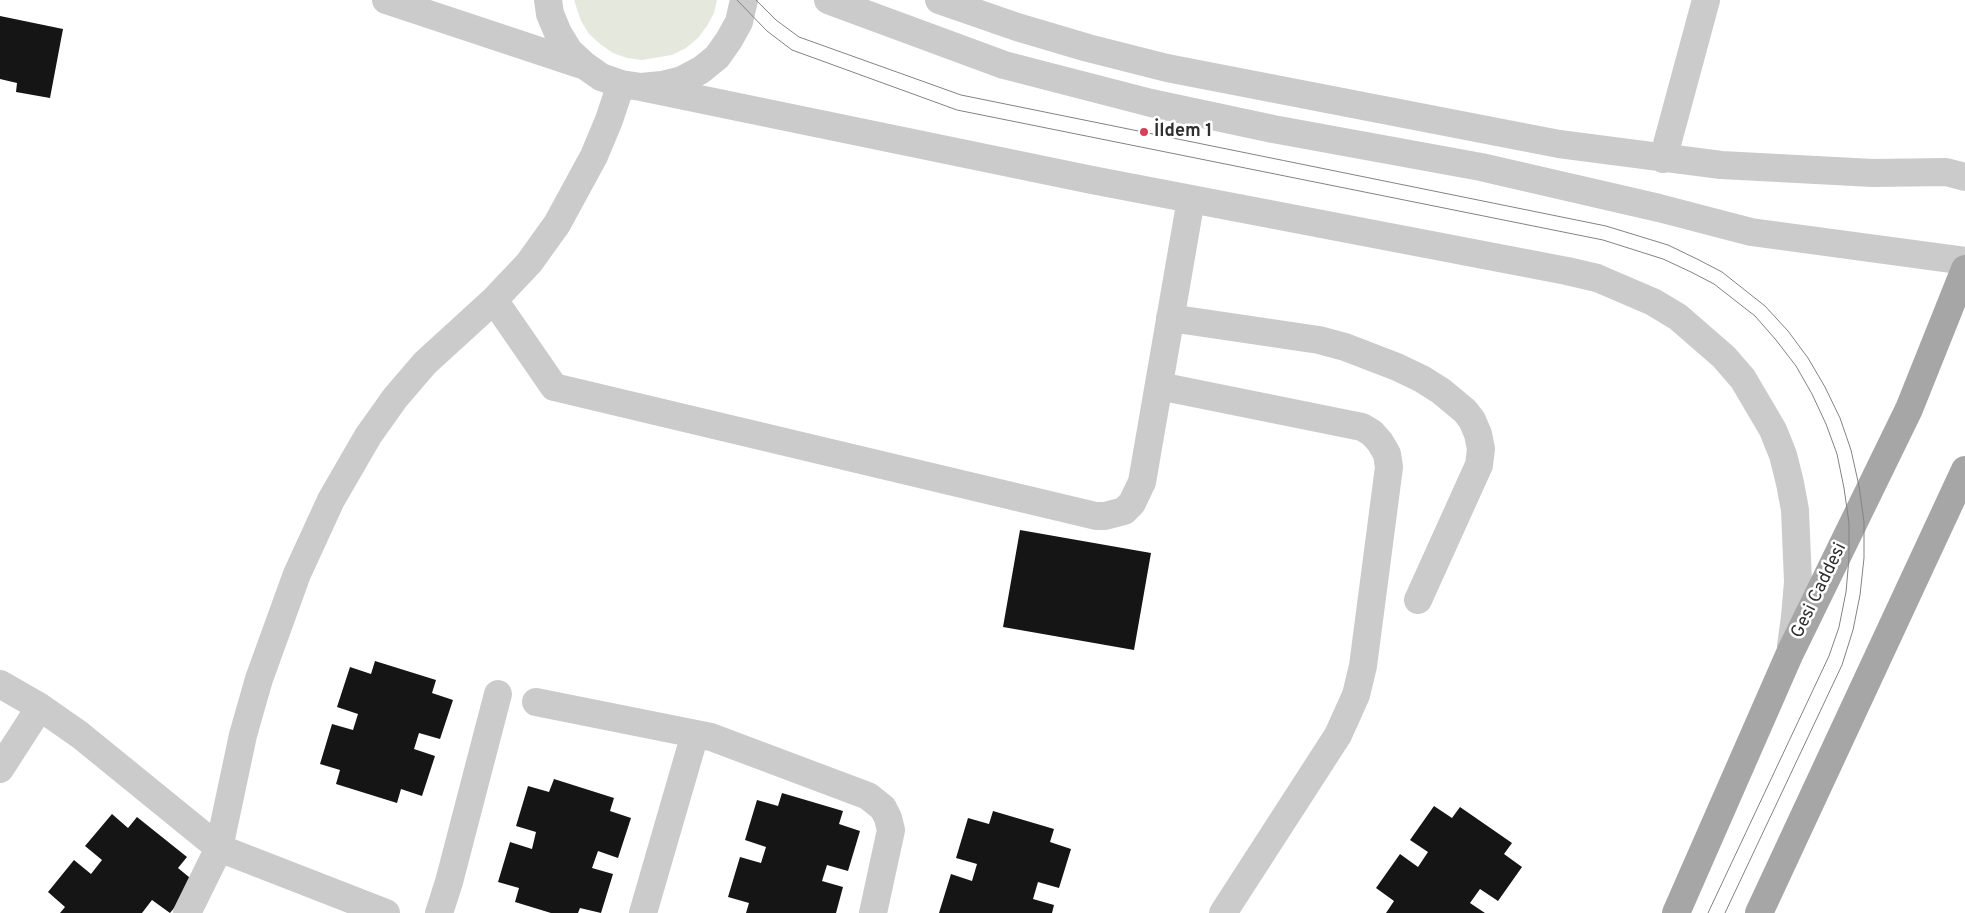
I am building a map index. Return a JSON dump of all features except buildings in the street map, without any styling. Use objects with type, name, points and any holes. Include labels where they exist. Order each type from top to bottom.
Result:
[{"type":"main road","name":"Gesi Caddesi","points":[[1676,913],[1790,653],[1909,409],[1965,269]]},
{"type":"main road","points":[[1759,913],[1965,470]]},
{"type":"street","points":[[386,0],[584,65]]},
{"type":"street","points":[[548,0],[550,14],[558,34],[569,51],[601,77],[631,85],[913,144],[1589,276],[1625,289],[1653,302],[1678,317],[1724,357],[1743,379],[1768,421],[1783,455],[1794,501],[1798,546],[1796,617],[1790,653]]},
{"type":"street","points":[[828,0],[1004,65],[1151,103],[1273,129],[1500,171],[1660,208],[1751,232],[1965,261]]},
{"type":"street","points":[[939,0],[1017,27],[1088,48],[1167,68],[1246,85],[1326,98],[1559,144],[1663,159],[1797,170],[1873,173],[1946,172],[1965,177]]},
{"type":"street","points":[[1663,159],[1706,0]]},
{"type":"street","points":[[631,85],[662,86],[682,80],[700,70],[711,61],[729,40],[739,22],[745,1]]},
{"type":"street","points":[[186,913],[219,848],[238,753],[259,679],[297,574],[331,500],[368,436],[395,398],[425,363],[494,300],[529,264],[558,224],[594,156],[609,120],[631,85]]},
{"type":"street","points":[[494,300],[554,388],[1096,516],[1115,515],[1124,511],[1132,504],[1139,493],[1142,482],[1191,199]]},
{"type":"street","points":[[1170,318],[1319,340],[1346,347],[1422,379],[1441,391],[1465,412],[1472,420],[1478,434],[1481,449],[1479,465],[1418,600]]},
{"type":"street","points":[[1159,386],[1362,427],[1372,433],[1380,442],[1387,454],[1389,467],[1365,651],[1356,695],[1338,735],[1223,913]]},
{"type":"street","points":[[0,684],[40,707],[80,735],[219,848],[386,913]]},
{"type":"street","points":[[439,913],[449,882],[498,694]]},
{"type":"street","points":[[536,702],[710,737],[860,793],[876,801],[883,808],[891,830],[873,913]]},
{"type":"street","points":[[0,769],[40,707]]},
{"type":"street","points":[[642,913],[695,734]]},
{"type":"shaded area","points":[[574,0],[717,0],[714,13],[707,26],[698,38],[686,48],[672,55],[642,60],[627,58],[613,53],[600,44],[589,34],[581,21]]},
{"type":"tram line","points":[[737,0],[767,31],[792,50],[957,110],[1603,240],[1663,259],[1691,272],[1714,284],[1755,316],[1796,366],[1826,424],[1837,454],[1844,488],[1849,523],[1849,558],[1846,592],[1839,627],[1829,656],[1708,913]]},
{"type":"tram line","points":[[756,0],[776,20],[799,37],[961,95],[1606,226],[1668,245],[1697,259],[1722,272],[1765,306],[1788,331],[1808,358],[1840,418],[1851,450],[1859,486],[1864,522],[1864,558],[1860,595],[1853,630],[1842,665],[1725,913]]},
{"type":"place","name":"İldem 1","points":[[1144,132]]}]
